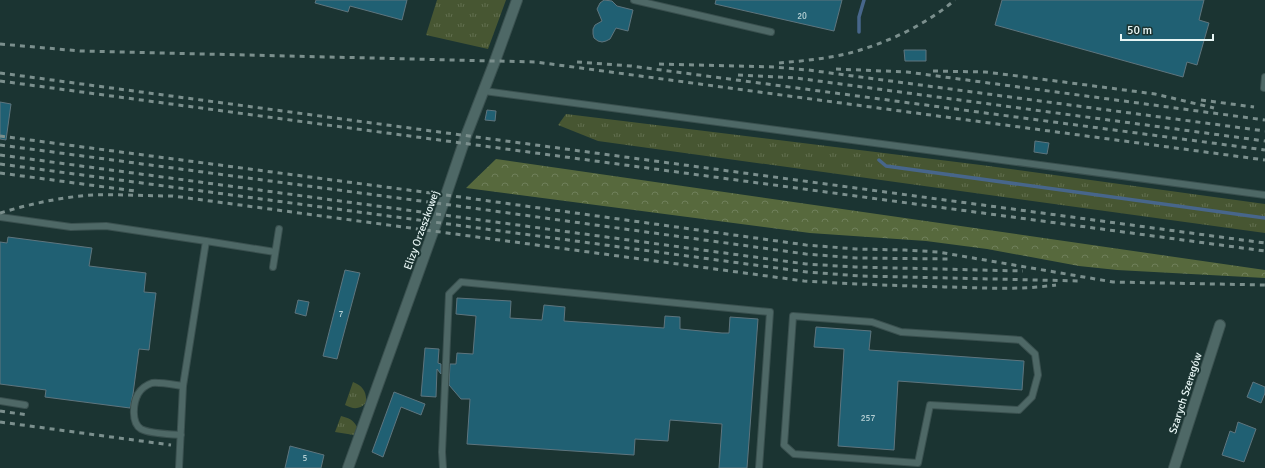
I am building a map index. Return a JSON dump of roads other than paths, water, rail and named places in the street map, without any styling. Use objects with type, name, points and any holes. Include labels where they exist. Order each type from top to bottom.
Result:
[{"type":"street","name":"Elizy Orzeszkowej","points":[[348,468],[466,136],[517,0]]},
{"type":"street","name":"Szarych Szeregów","points":[[1174,468],[1220,325]]},
{"type":"lane","points":[[634,0],[771,32]]},
{"type":"lane","points":[[1264,88],[1265,77]]},
{"type":"lane","points":[[484,91],[1265,195]]},
{"type":"lane","points":[[0,217],[71,227],[106,226],[275,252]]},
{"type":"lane","points":[[273,267],[279,229]]},
{"type":"lane","points":[[179,468],[183,386],[206,241]]},
{"type":"lane","points":[[443,468],[442,452],[449,294],[461,282],[770,312],[759,468]]},
{"type":"lane","points":[[793,316],[872,322],[901,332],[1020,340],[1035,354],[1038,375],[1032,397],[1020,410],[930,405],[918,466],[890,465],[794,454],[784,445],[793,316]]},
{"type":"lane","points":[[181,435],[148,431],[140,428],[134,420],[134,409],[137,395],[144,387],[153,383],[183,386]]},
{"type":"lane","points":[[0,401],[25,405]]},
{"type":"waterway","points":[[859,32],[859,17],[864,0]]},
{"type":"waterway","points":[[879,160],[886,166],[1265,218]]},
{"type":"railway","points":[[779,63],[838,56],[875,45],[917,26],[955,0]]},
{"type":"railway","points":[[0,44],[80,51],[536,62],[1265,160]]},
{"type":"railway","points":[[577,62],[631,66],[1265,150]]},
{"type":"railway","points":[[659,64],[774,67],[808,70],[1265,131]]},
{"type":"railway","points":[[836,69],[907,72],[1265,120]]},
{"type":"railway","points":[[933,71],[985,72],[1155,94],[1214,108]]},
{"type":"railway","points":[[0,73],[1265,243]]},
{"type":"railway","points":[[738,75],[796,78],[1265,141]]},
{"type":"railway","points":[[0,81],[1265,251]]},
{"type":"railway","points":[[1201,100],[1254,107]]},
{"type":"railway","points":[[0,136],[446,195],[806,245],[856,249],[938,252],[1113,282],[1265,285]]},
{"type":"railway","points":[[0,145],[806,254],[856,258],[952,259]]},
{"type":"railway","points":[[0,155],[806,264],[855,267],[1023,271]]},
{"type":"railway","points":[[0,164],[807,272],[861,276],[1081,281]]},
{"type":"railway","points":[[0,173],[135,191]]},
{"type":"railway","points":[[0,213],[46,201],[69,197],[93,195],[173,196],[804,281],[990,288],[1030,288],[1056,285]]},
{"type":"railway","points":[[0,411],[28,415]]},
{"type":"railway","points":[[0,422],[171,445]]}]
